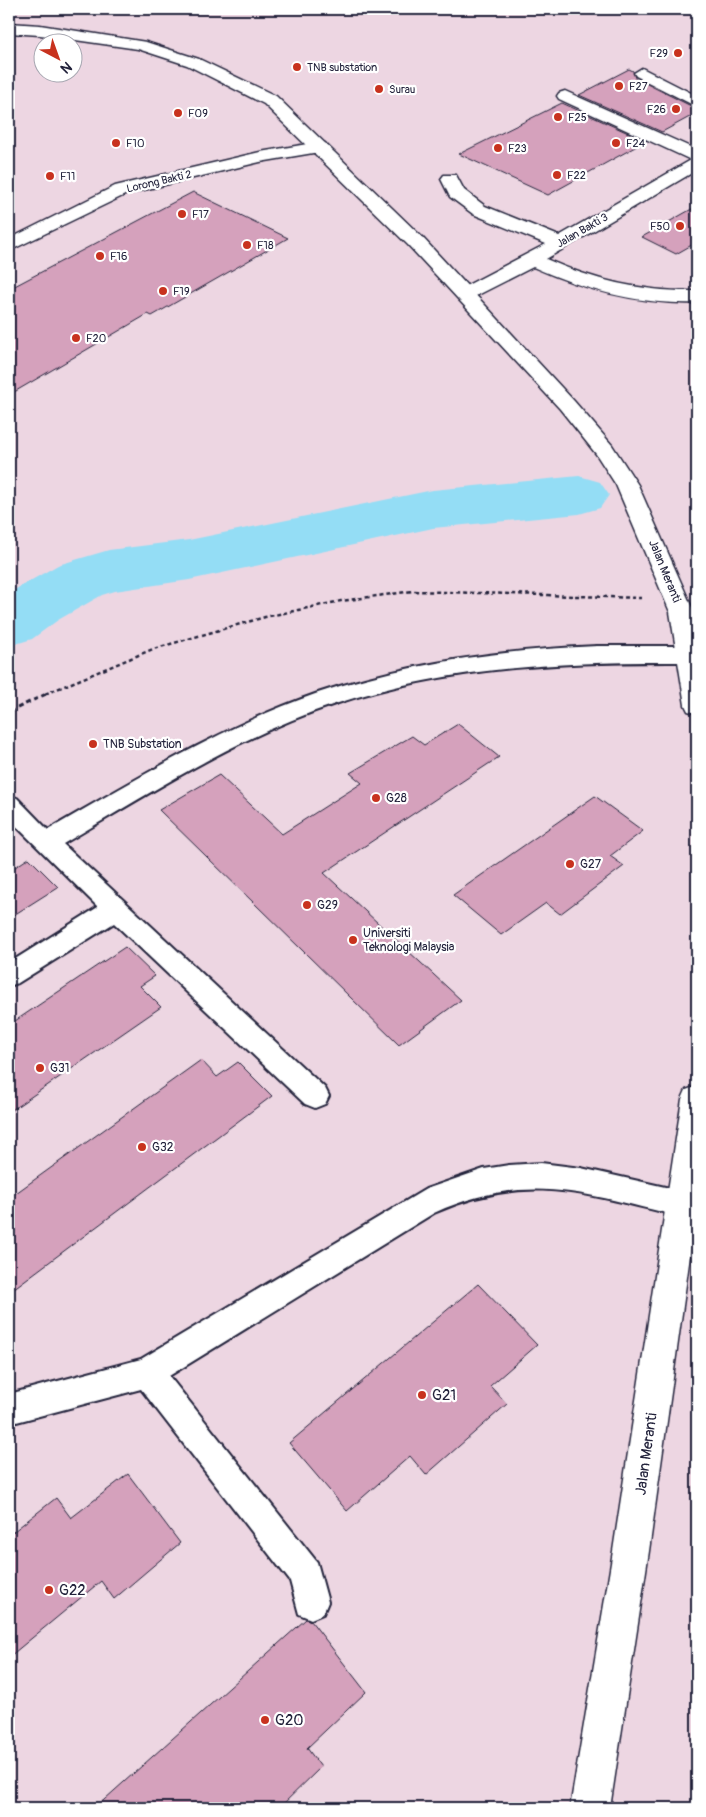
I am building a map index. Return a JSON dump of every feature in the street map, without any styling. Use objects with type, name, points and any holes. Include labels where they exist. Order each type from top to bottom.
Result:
[{"type":"street","name":"Jalan Meranti","points":[[9,28],[40,30],[140,45],[193,62],[270,100],[415,241],[567,405],[604,450],[627,485],[647,526],[682,612],[697,705]]},
{"type":"street","points":[[642,73],[697,102]]},
{"type":"street","points":[[565,96],[697,156]]},
{"type":"street","name":"Lorong Bakti 2","points":[[9,246],[79,209],[121,190],[260,157],[319,147]]},
{"type":"street","name":"Jalan Bakti 3","points":[[465,294],[532,260],[697,163]]},
{"type":"street","points":[[450,179],[456,193],[479,210],[559,243]]},
{"type":"street","points":[[532,260],[587,284],[613,291],[650,296],[697,297]]},
{"type":"street","name":"Jalan Meranti","points":[[590,1808],[633,1541],[697,1099]]},
{"type":"lane","points":[[46,843],[153,781],[234,739],[301,709],[367,686],[432,671],[505,660],[584,654],[690,654]]},
{"type":"lane","points":[[9,804],[46,843],[315,1096]]},
{"type":"lane","points":[[9,976],[116,909]]},
{"type":"lane","points":[[9,1409],[147,1372],[424,1204],[455,1190],[489,1181],[524,1175],[566,1178],[683,1204]]},
{"type":"lane","points":[[147,1372],[305,1574],[311,1602]]},
{"type":"path","points":[[9,712],[26,702],[153,649],[264,617],[341,601],[413,591],[488,592],[677,600]]},
{"type":"shaded area","name":"Universiti Teknologi Malaysia","points":[[9,9],[697,9],[697,1808],[9,1808]]},
{"type":"building","points":[[629,69],[633,71],[635,78],[697,109],[697,113],[662,132],[579,95]]},
{"type":"building","points":[[562,103],[646,141],[548,195],[459,154]]},
{"type":"building","points":[[193,192],[288,238],[152,316],[148,314],[9,395],[9,289]]},
{"type":"building","name":"F50","points":[[697,206],[697,242],[676,254],[642,237]]},
{"type":"building","name":"G29","points":[[458,724],[499,757],[324,873],[461,1000],[399,1045],[159,810],[219,775],[282,834],[362,783],[350,773],[412,736],[424,745]]},
{"type":"building","name":"G27","points":[[595,796],[643,831],[610,856],[624,866],[560,914],[546,903],[501,935],[453,895]]},
{"type":"building","points":[[29,858],[58,887],[9,918],[9,871]]},
{"type":"building","name":"G31","points":[[125,947],[155,976],[140,986],[161,1007],[9,1112],[9,1025]]},
{"type":"building","name":"G32","points":[[201,1060],[217,1077],[238,1062],[272,1096],[9,1292],[9,1198]]},
{"type":"building","name":"G21","points":[[478,1284],[537,1345],[490,1386],[507,1404],[426,1475],[410,1456],[347,1511],[289,1443]]},
{"type":"building","name":"G22","points":[[128,1474],[180,1543],[114,1599],[101,1581],[9,1657],[9,1535],[56,1498],[71,1518]]},
{"type":"building","name":"G20","points":[[306,1619],[311,1621],[366,1692],[307,1748],[321,1767],[279,1808],[95,1808]]},
{"type":"waterway","points":[[9,624],[35,605],[80,580],[109,571],[189,560],[433,509],[579,495]]},
{"type":"place","name":"F29","points":[[678,53]]},
{"type":"place","name":"TNB substation","points":[[297,67]]},
{"type":"place","name":"F27","points":[[619,86]]},
{"type":"place","name":"Surau","points":[[379,89]]},
{"type":"place","name":"F26","points":[[676,109]]},
{"type":"place","name":"F09","points":[[178,113]]},
{"type":"place","name":"F25","points":[[558,117]]},
{"type":"place","name":"F10","points":[[116,143]]},
{"type":"place","name":"F24","points":[[616,143]]},
{"type":"place","name":"F23","points":[[498,148]]},
{"type":"place","name":"F22","points":[[557,175]]},
{"type":"place","name":"F11","points":[[50,176]]},
{"type":"place","name":"F17","points":[[182,214]]},
{"type":"place","name":"F50","points":[[680,226]]},
{"type":"place","name":"F18","points":[[247,245]]},
{"type":"place","name":"F16","points":[[100,256]]},
{"type":"place","name":"F19","points":[[163,291]]},
{"type":"place","name":"F20","points":[[76,338]]},
{"type":"place","name":"TNB Substation","points":[[93,744]]},
{"type":"place","name":"G28","points":[[376,798]]},
{"type":"place","name":"G27","points":[[570,864]]},
{"type":"place","name":"G29","points":[[307,905]]},
{"type":"place","name":"Universiti Teknologi Malaysia","points":[[353,940]]},
{"type":"place","name":"G31","points":[[40,1068]]},
{"type":"place","name":"G32","points":[[142,1147]]},
{"type":"place","name":"G21","points":[[422,1395]]},
{"type":"place","name":"G22","points":[[49,1590]]},
{"type":"place","name":"G20","points":[[265,1720]]}]
